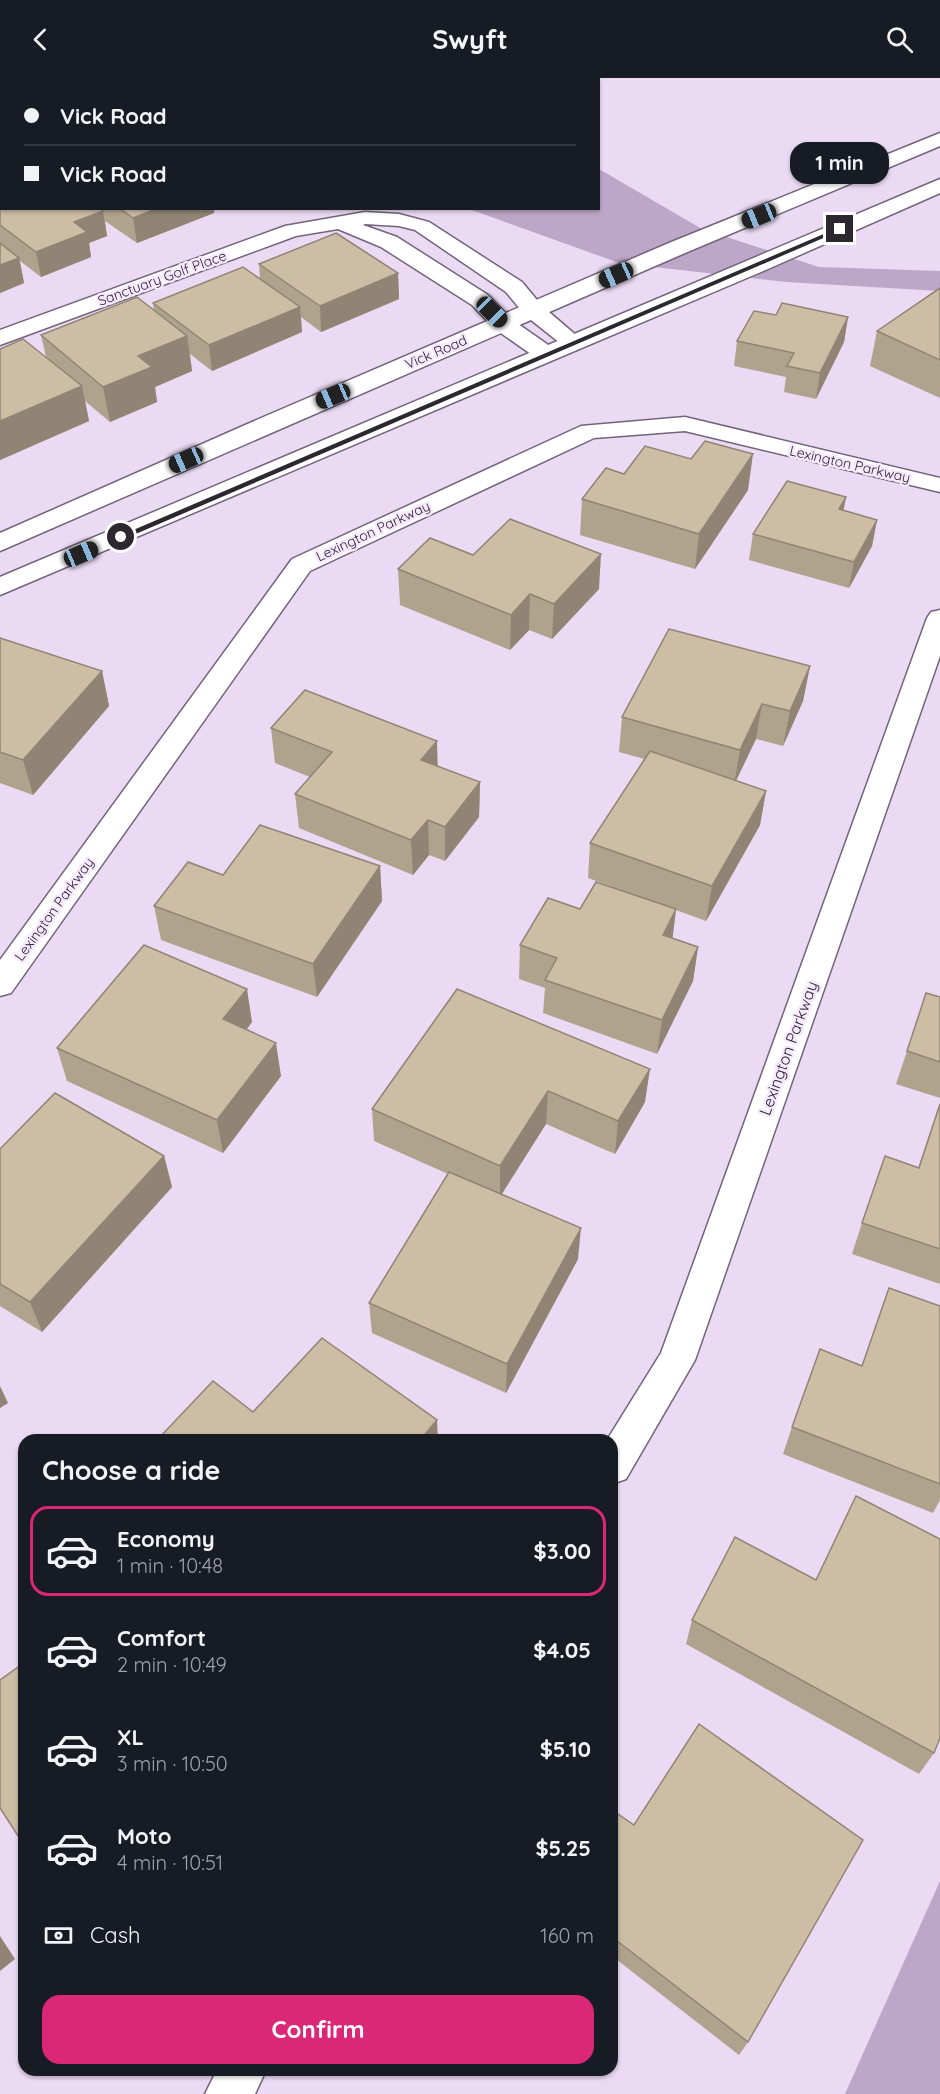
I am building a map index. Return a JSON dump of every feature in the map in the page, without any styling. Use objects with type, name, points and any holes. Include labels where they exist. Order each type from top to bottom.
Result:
[{"type":"street","name":"Vick Road","points":[[0,543],[279,419],[677,248],[800,199],[940,139]]},
{"type":"street","points":[[0,587],[940,185]]},
{"type":"street","name":"Sanctuary Golf Place","points":[[0,338],[292,230],[365,218],[399,220],[422,226],[514,287],[534,311],[573,342]]},
{"type":"street","name":"Sanctuary Golf Place","points":[[325,224],[353,226],[402,250],[480,300],[503,324],[546,354]]},
{"type":"street","points":[[402,250],[437,235]]},
{"type":"street","name":"Lexington Parkway","points":[[0,984],[301,565],[589,431],[685,424],[940,485]]},
{"type":"street","name":"Lexington Parkway","points":[[618,1456],[677,1360],[940,618]]},
{"type":"street","points":[[229,2094],[240,2076]]},
{"type":"shaded area","points":[[600,170],[702,229],[819,267],[940,271],[940,291],[786,282],[619,263],[472,210],[600,210]]},
{"type":"shaded area","points":[[940,1881],[940,2094],[845,2094]]},
{"type":"building","points":[[0,210],[103,211],[74,222],[87,232],[36,252],[0,225]]},
{"type":"building","points":[[122,210],[153,210],[133,218]]},
{"type":"building","points":[[336,233],[398,273],[320,306],[259,264]]},
{"type":"building","points":[[0,243],[19,258],[0,265]]},
{"type":"building","points":[[243,267],[300,307],[209,345],[153,303]]},
{"type":"building","points":[[940,288],[940,360],[877,331]]},
{"type":"building","points":[[137,297],[187,336],[138,356],[152,367],[103,387],[41,335]]},
{"type":"building","points":[[782,303],[848,317],[820,373],[787,366],[794,353],[737,341],[754,311],[776,315]]},
{"type":"building","points":[[23,339],[82,386],[0,421],[0,349]]},
{"type":"building","points":[[705,441],[753,454],[699,534],[582,499],[606,468],[624,474],[645,446],[691,459]]},
{"type":"building","points":[[787,481],[846,497],[839,509],[877,520],[854,562],[753,534]]},
{"type":"building","points":[[510,519],[601,554],[554,604],[530,594],[511,615],[398,569],[430,538],[473,555]]},
{"type":"building","points":[[669,629],[810,666],[790,711],[762,704],[740,750],[622,717]]},
{"type":"building","points":[[0,638],[102,671],[23,760],[0,752]]},
{"type":"building","points":[[305,690],[437,741],[421,760],[480,782],[445,827],[428,820],[411,840],[295,794],[332,752],[271,728]]},
{"type":"building","points":[[650,751],[766,791],[712,886],[590,843]]},
{"type":"building","points":[[260,825],[380,866],[313,964],[154,906],[188,862],[223,875]]},
{"type":"building","points":[[596,882],[676,909],[663,935],[698,947],[662,1020],[545,980],[557,958],[520,945],[548,898],[580,909]]},
{"type":"building","points":[[144,945],[247,989],[223,1019],[276,1043],[217,1120],[57,1048]]},
{"type":"building","points":[[457,989],[650,1069],[618,1121],[548,1091],[500,1166],[372,1109]]},
{"type":"building","points":[[926,993],[940,997],[940,1062],[907,1051]]},
{"type":"building","points":[[55,1093],[164,1156],[30,1302],[0,1284],[0,1149]]},
{"type":"building","points":[[940,1104],[940,1249],[862,1223],[885,1156],[919,1168]]},
{"type":"building","points":[[449,1172],[581,1228],[507,1364],[369,1303]]},
{"type":"building","points":[[889,1288],[940,1306],[940,1484],[792,1427],[820,1349],[862,1366]]},
{"type":"building","points":[[322,1338],[437,1420],[425,1434],[163,1434],[213,1381],[253,1412]]},
{"type":"building","points":[[856,1496],[940,1539],[940,1738],[934,1753],[692,1620],[735,1537],[816,1580]]},
{"type":"building","points":[[18,1667],[18,1836],[0,1808],[0,1680]]},
{"type":"building","points":[[699,1724],[863,1840],[748,2042],[618,1942],[618,1814],[634,1825]]},
{"type":"route","points":[[121,537],[840,229]]}]
